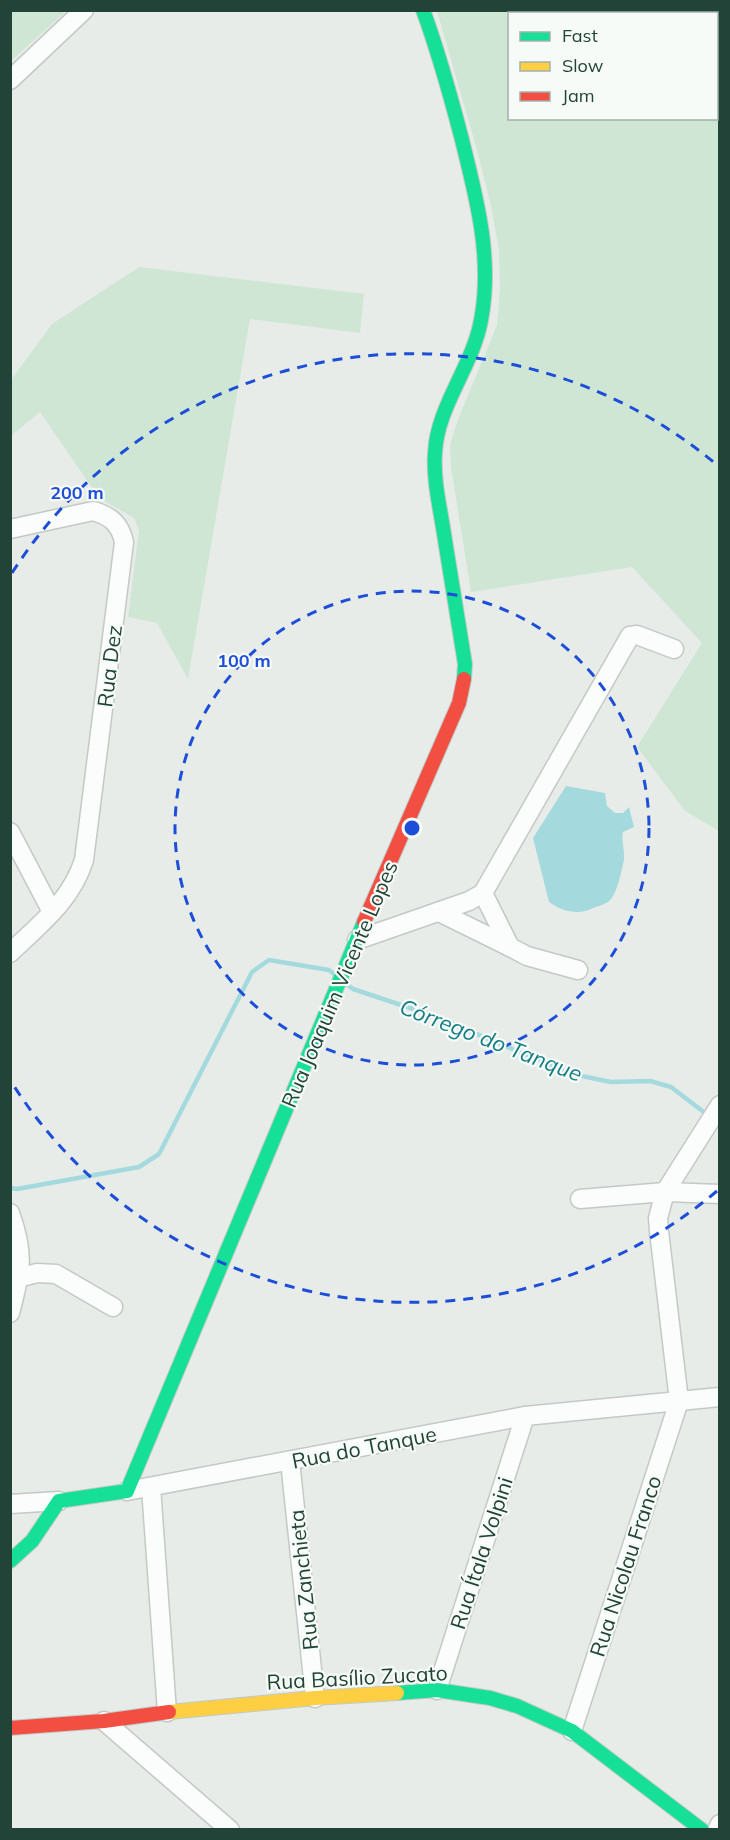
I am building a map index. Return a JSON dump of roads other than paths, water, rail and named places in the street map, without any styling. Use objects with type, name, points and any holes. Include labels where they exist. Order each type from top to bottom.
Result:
[{"type":"street","points":[[10,80],[84,10]]},
{"type":"street","name":"Rua Joaquim Vicente Lopes","points":[[127,1491],[346,965],[459,703],[464,683],[465,664],[434,468],[438,433],[474,344],[480,323],[485,288],[484,255],[472,178],[449,89],[423,10]]},
{"type":"street","name":"Rua Dez","points":[[10,529],[93,512],[105,514],[114,520],[121,530],[124,542],[84,860],[72,889],[10,953]]},
{"type":"street","points":[[357,940],[470,901],[483,893],[627,639],[632,634],[638,635],[674,649]]},
{"type":"street","points":[[10,832],[52,912]]},
{"type":"street","points":[[483,893],[510,947]]},
{"type":"street","points":[[440,912],[527,957],[578,970]]},
{"type":"street","points":[[679,1401],[658,1218],[665,1192],[720,1105]]},
{"type":"street","points":[[580,1199],[665,1192],[720,1194]]},
{"type":"street","points":[[10,1213],[20,1245],[10,1313]]},
{"type":"street","points":[[15,1278],[37,1273],[56,1274],[113,1307]]},
{"type":"street","name":"Rua do Tanque","points":[[10,1504],[59,1501],[152,1487],[525,1416],[720,1397]]},
{"type":"street","name":"Rua Nicolau Franco","points":[[572,1731],[679,1401]]},
{"type":"street","name":"Rua Ítala Volpini","points":[[437,1690],[525,1416]]},
{"type":"street","name":"Rua Zanchieta","points":[[290,1461],[315,1698]]},
{"type":"street","points":[[152,1487],[167,1712]]},
{"type":"street","points":[[10,1561],[32,1541],[59,1501]]},
{"type":"street","name":"Rua Basílio Zucato","points":[[10,1728],[104,1721],[167,1712],[315,1698],[437,1690],[490,1698],[517,1706],[572,1731],[702,1830]]},
{"type":"street","points":[[104,1721],[230,1830]]},
{"type":"street","points":[[717,1830],[720,1824]]},
{"type":"water","points":[[566,786],[605,793],[607,806],[615,813],[623,813],[629,807],[634,827],[623,832],[624,860],[613,897],[605,904],[582,912],[565,910],[549,902],[533,838]]},
{"type":"waterway","points":[[10,1188],[17,1189],[139,1167],[159,1154],[252,972],[269,960],[329,970],[334,974]]},
{"type":"waterway","name":"Córrego do Tanque","points":[[345,983],[353,989],[434,1016],[572,1074],[611,1082],[650,1081],[671,1087],[709,1116]]}]
